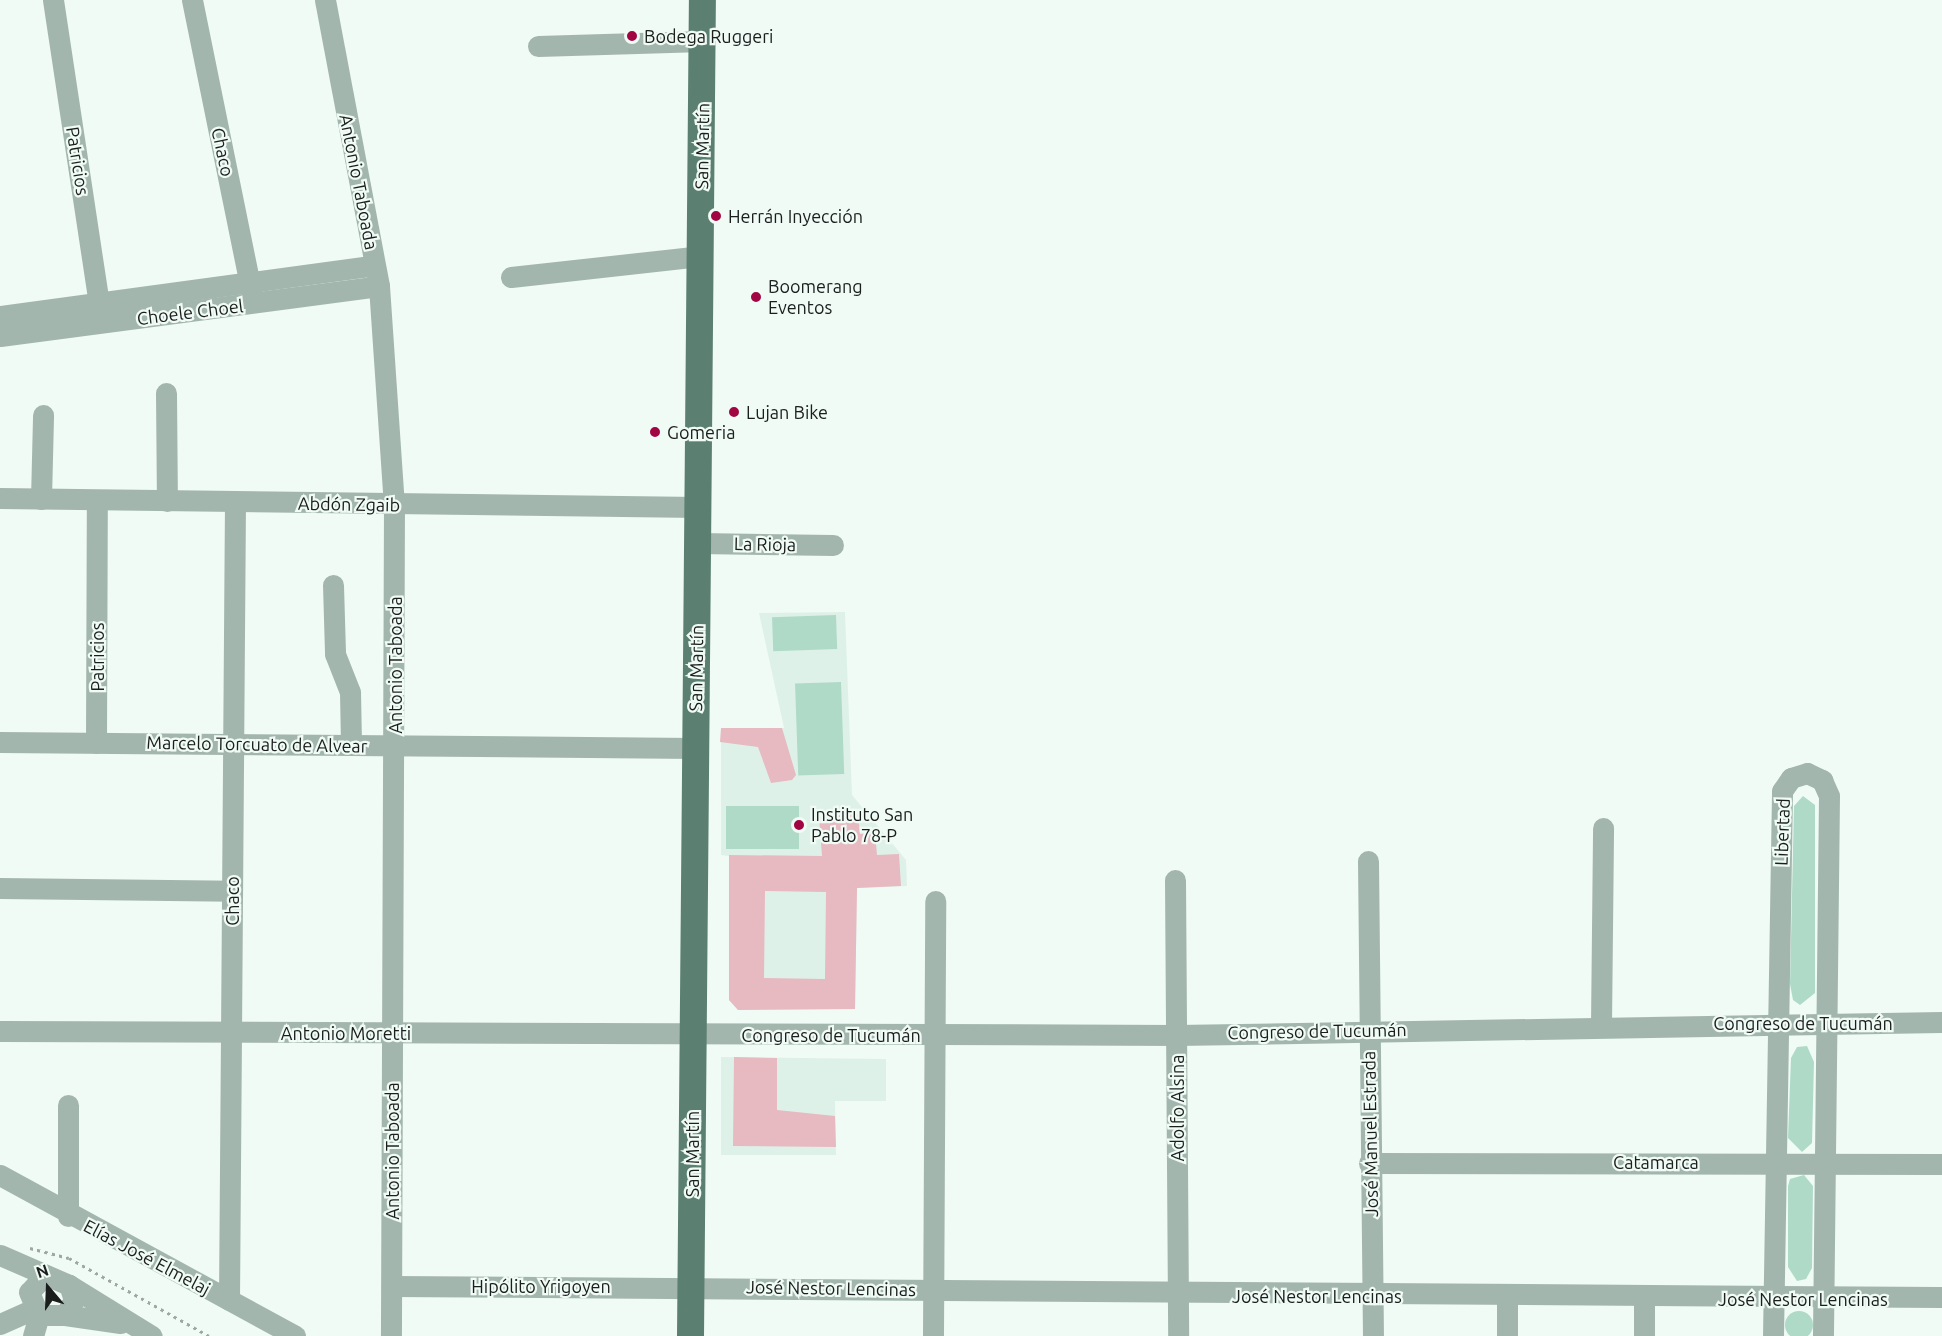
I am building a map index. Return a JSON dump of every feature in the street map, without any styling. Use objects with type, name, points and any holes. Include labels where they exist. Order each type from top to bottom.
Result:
[{"type":"main road","name":"San Martín","points":[[690,1336],[702,0]]},
{"type":"street","name":"Patricios","points":[[53,0],[101,313]]},
{"type":"street","name":"Chaco","points":[[192,0],[254,303]]},
{"type":"street","name":"Antonio Taboada","points":[[325,0],[379,286],[394,504],[395,746],[391,1336]]},
{"type":"street","points":[[538,45],[703,41]]},
{"type":"street","points":[[512,277],[700,256]]},
{"type":"street","name":"Choele Choel","points":[[0,336],[250,282],[375,265]]},
{"type":"street","name":"Choele Choel","points":[[0,316],[101,313],[254,303],[379,286]]},
{"type":"street","points":[[166,393],[166,501]]},
{"type":"street","points":[[41,499],[43,415]]},
{"type":"street","name":"Abdón Zgaib","points":[[0,498],[698,507]]},
{"type":"street","name":"Patricios","points":[[96,743],[98,500]]},
{"type":"street","name":"Chaco","points":[[229,1300],[233,1033],[235,502]]},
{"type":"street","name":"La Rioja","points":[[697,543],[834,544]]},
{"type":"street","points":[[333,585],[335,654],[350,692],[351,745]]},
{"type":"street","name":"Marcelo Torcuato de Alvear","points":[[0,742],[695,748]]},
{"type":"street","name":"Libertad","points":[[1773,1336],[1782,791],[1791,778],[1807,773],[1822,780],[1829,796],[1823,1336]]},
{"type":"street","points":[[1601,1025],[1603,828]]},
{"type":"street","name":"José Manuel Estrada","points":[[1368,861],[1372,1336]]},
{"type":"street","name":"Adolfo Alsina","points":[[1175,880],[1178,1336]]},
{"type":"street","points":[[0,888],[232,891]]},
{"type":"street","points":[[933,1336],[935,901]]},
{"type":"street","name":"Congreso de Tucumán","points":[[693,1034],[1177,1035],[1601,1025],[1942,1022]]},
{"type":"street","name":"Antonio Moretti","points":[[0,1031],[693,1034]]},
{"type":"street","points":[[68,1105],[68,1216]]},
{"type":"street","name":"Catamarca","points":[[1369,1163],[1776,1161],[1942,1164]]},
{"type":"street","name":"Elías José Elmelaj","points":[[0,1175],[68,1216],[295,1336]]},
{"type":"street","points":[[13,1255],[45,1275],[69,1285],[145,1332]]},
{"type":"street","points":[[13,1255],[34,1306]]},
{"type":"street","points":[[33,1336],[34,1306],[45,1275]]},
{"type":"street","points":[[64,1315],[74,1300],[69,1285]]},
{"type":"street","name":"Hipólito Yrigoyen","points":[[392,1286],[691,1287]]},
{"type":"street","name":"José Nestor Lencinas","points":[[691,1287],[934,1289],[1178,1295],[1644,1299],[1823,1300],[1942,1297]]},
{"type":"street","points":[[1507,1336],[1508,1297]]},
{"type":"street","points":[[1644,1299],[1644,1336]]},
{"type":"street","points":[[0,1324],[34,1306],[64,1315],[145,1332]]},
{"type":"path","points":[[13,1255],[69,1258],[209,1336]]},
{"type":"shaded area","name":"Instituto San Pablo 78-P","points":[[845,612],[852,795],[906,860],[907,886],[857,888],[855,1009],[738,1010],[729,1000],[729,856],[721,855],[721,728],[784,728],[759,613]]},
{"type":"shaded area","points":[[721,1057],[886,1059],[886,1101],[835,1101],[836,1155],[721,1155]]},
{"type":"green space","points":[[836,615],[837,649],[773,651],[772,617]]},
{"type":"green space","points":[[841,682],[844,774],[798,776],[795,684]]},
{"type":"green space","points":[[1803,796],[1815,805],[1815,993],[1800,1005],[1793,1000],[1790,984],[1794,806]]},
{"type":"green space","points":[[726,806],[799,806],[799,849],[726,849]]},
{"type":"green space","points":[[1807,1046],[1814,1062],[1812,1143],[1802,1152],[1788,1138],[1791,1058],[1797,1047]]},
{"type":"green space","points":[[1804,1175],[1813,1186],[1812,1268],[1806,1279],[1797,1281],[1788,1267],[1788,1186],[1790,1179]]},
{"type":"green space","points":[[1799,1311],[1809,1315],[1813,1325],[1809,1335],[1799,1339],[1789,1335],[1785,1325],[1789,1315]]},
{"type":"building","points":[[721,728],[782,728],[796,775],[792,780],[771,783],[758,747],[720,742]]},
{"type":"building","points":[[858,814],[860,834],[875,833],[877,855],[899,854],[901,886],[857,888],[855,1009],[738,1010],[729,1000],[729,855],[822,856],[819,817]],"holes":[[[765,891],[826,892],[825,979],[764,978]]]},
{"type":"building","points":[[734,1057],[777,1058],[777,1110],[835,1116],[836,1147],[733,1146]]},
{"type":"place","name":"Bodega Ruggeri","points":[[632,36]]},
{"type":"place","name":"Herrán Inyección","points":[[716,216]]},
{"type":"place","name":"Boomerang Eventos","points":[[756,297]]},
{"type":"place","name":"Lujan Bike","points":[[734,412]]},
{"type":"place","name":"Gomeria","points":[[655,432]]},
{"type":"place","name":"Instituto San Pablo 78-P","points":[[799,825]]}]
